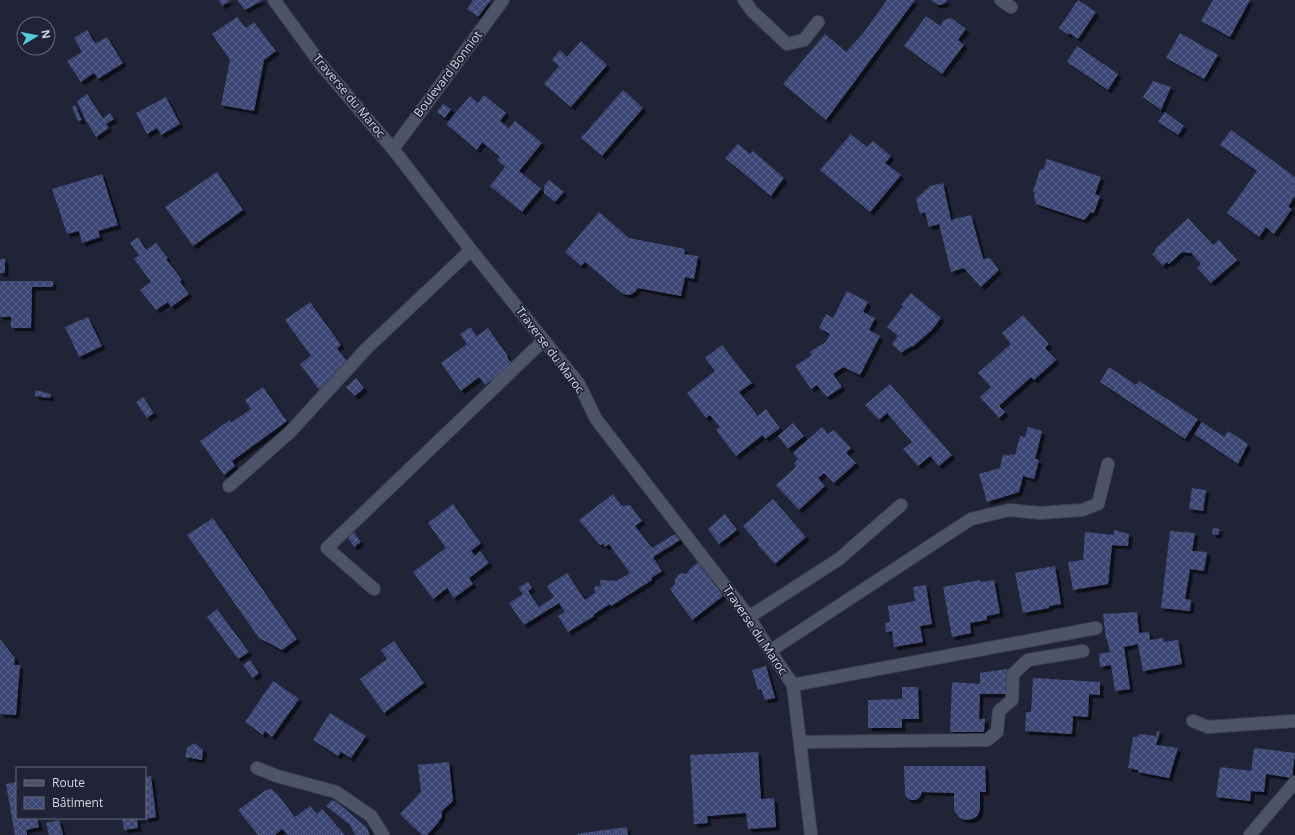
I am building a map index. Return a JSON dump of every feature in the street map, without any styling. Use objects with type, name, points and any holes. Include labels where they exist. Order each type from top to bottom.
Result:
[{"type":"street","name":"Traverse du Maroc","points":[[274,0],[323,67],[393,149],[471,250],[579,384],[596,419],[749,617],[793,685],[811,835]]},
{"type":"street","name":"Boulevard Bonniot","points":[[393,149],[503,0]]},
{"type":"street","points":[[744,0],[752,11],[787,44],[804,40],[818,22]]},
{"type":"street","points":[[229,486],[290,432],[367,348],[471,250]]},
{"type":"street","points":[[374,589],[327,548],[544,340]]},
{"type":"street","points":[[770,651],[972,519],[1009,510],[1041,513],[1082,510],[1098,504],[1108,464]]},
{"type":"street","points":[[749,617],[839,559],[901,505]]},
{"type":"street","points":[[793,685],[1096,628]]},
{"type":"street","points":[[800,742],[987,740],[997,732],[999,711],[1012,700],[1013,674],[1028,660],[1083,650]]},
{"type":"street","points":[[1193,721],[1208,727],[1295,721]]},
{"type":"street","points":[[257,768],[277,776],[336,792],[371,816],[384,835]]},
{"type":"street","points":[[1250,835],[1295,782]]},
{"type":"building","points":[[219,0],[231,0],[222,6]]},
{"type":"building","points":[[237,0],[263,0],[245,10]]},
{"type":"building","points":[[473,0],[491,0],[478,17],[467,9]]},
{"type":"building","points":[[887,0],[915,0],[826,120],[783,84],[825,34],[846,52],[864,32]]},
{"type":"building","points":[[931,0],[947,0],[944,4],[938,5]]},
{"type":"building","points":[[1078,0],[1096,12],[1078,39],[1069,33],[1068,35],[1059,28]]},
{"type":"building","points":[[1213,0],[1250,0],[1230,37],[1201,21]]},
{"type":"building","points":[[926,16],[940,26],[944,20],[951,18],[966,29],[958,40],[964,45],[942,74],[904,46]]},
{"type":"building","points":[[237,17],[246,28],[254,22],[276,51],[264,60],[254,111],[221,105],[230,60],[212,34]]},
{"type":"building","points":[[87,30],[95,43],[107,37],[123,63],[98,79],[94,73],[81,82],[67,61],[82,52],[74,38]]},
{"type":"building","points":[[1180,33],[1218,55],[1204,79],[1166,58]]},
{"type":"building","points":[[581,41],[607,65],[571,107],[544,84],[559,66],[552,60],[560,50],[567,57]]},
{"type":"building","points":[[1077,46],[1118,74],[1108,90],[1067,62]]},
{"type":"building","points":[[1153,81],[1171,87],[1161,110],[1143,97]]},
{"type":"building","points":[[623,90],[643,108],[602,156],[581,138]]},
{"type":"building","points":[[87,94],[103,118],[110,113],[114,119],[106,124],[109,128],[96,137],[85,119],[77,101]]},
{"type":"building","points":[[484,95],[506,113],[500,121],[509,128],[515,121],[542,143],[519,171],[541,189],[522,212],[490,186],[505,167],[497,160],[500,157],[482,142],[477,150],[446,124],[470,96],[478,103]]},
{"type":"building","points":[[166,97],[180,124],[161,135],[157,128],[147,134],[136,113]]},
{"type":"building","points":[[443,104],[451,109],[445,118],[437,112]]},
{"type":"building","points":[[75,105],[82,120],[78,121],[72,107]]},
{"type":"building","points":[[1165,112],[1184,126],[1178,135],[1158,122]]},
{"type":"building","points":[[1231,130],[1295,177],[1295,196],[1288,207],[1292,209],[1274,234],[1266,227],[1259,237],[1227,213],[1257,171],[1220,145]]},
{"type":"building","points":[[851,134],[867,147],[873,141],[891,156],[885,163],[901,175],[870,212],[820,170]]},
{"type":"building","points":[[738,144],[750,154],[753,151],[784,178],[771,196],[725,158]]},
{"type":"building","points":[[1047,159],[1101,177],[1095,194],[1100,196],[1094,213],[1091,212],[1084,220],[1036,204],[1034,196],[1035,193],[1033,192],[1040,169],[1043,170]]},
{"type":"building","points":[[217,172],[243,210],[193,246],[165,207]]},
{"type":"building","points":[[102,174],[118,225],[98,231],[100,237],[82,243],[79,231],[67,234],[52,189]]},
{"type":"building","points":[[549,180],[564,192],[555,202],[544,193],[544,186]]},
{"type":"building","points":[[943,183],[951,220],[971,215],[983,259],[990,258],[999,270],[981,287],[964,268],[951,272],[939,224],[929,227],[925,212],[920,214],[916,199],[930,186]]},
{"type":"building","points":[[599,212],[629,238],[685,249],[684,254],[698,256],[694,279],[685,277],[681,296],[638,288],[634,293],[629,295],[623,294],[585,262],[581,266],[565,252]]},
{"type":"building","points":[[1188,218],[1213,245],[1219,240],[1237,260],[1211,283],[1197,268],[1201,264],[1191,253],[1182,252],[1169,264],[1167,262],[1163,266],[1152,254],[1156,251],[1155,249]]},
{"type":"building","points":[[138,237],[146,250],[156,243],[168,258],[166,259],[182,280],[180,282],[189,294],[171,307],[168,302],[156,310],[140,290],[151,282],[134,259],[139,255],[130,243]]},
{"type":"building","points":[[0,259],[5,259],[5,273],[0,273]]},
{"type":"building","points":[[0,281],[53,281],[53,287],[32,287],[31,328],[11,328],[11,317],[0,317]]},
{"type":"building","points":[[847,291],[868,302],[863,312],[875,318],[869,330],[880,336],[860,375],[843,367],[833,374],[842,387],[827,397],[817,385],[811,389],[795,366],[812,355],[809,352],[826,342],[830,334],[819,328],[826,314],[833,318]]},
{"type":"building","points":[[911,293],[941,318],[932,330],[912,347],[911,346],[901,353],[892,344],[898,336],[887,327],[903,306],[901,305]]},
{"type":"building","points":[[310,302],[341,345],[337,348],[346,360],[347,364],[320,391],[300,364],[311,356],[285,320]]},
{"type":"building","points":[[1023,315],[1049,344],[1045,348],[1056,360],[1034,380],[1031,377],[999,406],[1005,412],[999,418],[980,397],[991,387],[978,373],[1011,344],[1002,333]]},
{"type":"building","points":[[88,317],[102,346],[79,357],[65,327]]},
{"type":"building","points":[[470,327],[477,336],[488,328],[513,365],[485,385],[479,377],[461,391],[441,363],[467,344],[460,334]]},
{"type":"building","points":[[722,345],[752,383],[739,392],[758,416],[766,409],[780,428],[765,439],[763,435],[736,456],[716,430],[720,427],[710,415],[706,418],[687,393],[715,371],[705,358]]},
{"type":"building","points":[[1109,367],[1136,385],[1139,381],[1198,419],[1185,439],[1100,382]]},
{"type":"building","points":[[356,378],[364,388],[355,396],[346,387]]},
{"type":"building","points":[[890,384],[952,455],[939,466],[930,456],[918,466],[903,449],[912,442],[887,413],[879,420],[865,405]]},
{"type":"building","points":[[263,387],[287,421],[232,461],[235,466],[224,475],[200,441],[230,420],[231,423],[251,409],[245,400]]},
{"type":"building","points":[[35,390],[51,394],[50,398],[35,396]]},
{"type":"building","points":[[143,397],[154,413],[147,418],[136,402]]},
{"type":"building","points":[[1202,422],[1224,437],[1228,431],[1248,444],[1238,464],[1194,434]]},
{"type":"building","points":[[793,423],[804,436],[788,449],[778,436]]},
{"type":"building","points":[[822,427],[828,434],[834,430],[851,448],[846,453],[856,463],[834,483],[824,473],[818,478],[825,486],[799,510],[776,485],[796,467],[794,463],[798,459],[793,453]]},
{"type":"building","points":[[1028,427],[1042,431],[1035,459],[1039,460],[1034,479],[1023,476],[1019,492],[987,502],[979,474],[1000,468],[1003,454],[1009,456],[1010,454],[1015,455],[1020,436],[1025,437]]},
{"type":"building","points":[[1192,488],[1206,490],[1203,511],[1189,509]]},
{"type":"building","points":[[613,494],[622,506],[630,505],[642,521],[635,526],[652,548],[675,534],[680,540],[653,557],[662,571],[651,578],[652,580],[611,606],[610,604],[568,632],[558,616],[565,612],[559,603],[524,625],[509,603],[523,594],[518,588],[528,582],[532,588],[528,591],[539,607],[554,597],[547,586],[567,573],[585,600],[595,593],[594,587],[601,586],[600,580],[617,581],[630,573],[609,544],[605,547],[603,544],[600,545],[579,520]]},
{"type":"building","points":[[773,499],[806,537],[775,564],[743,526]]},
{"type":"building","points":[[453,504],[481,543],[471,551],[475,556],[480,551],[489,563],[469,578],[473,584],[454,598],[447,588],[433,599],[413,572],[446,548],[428,523]]},
{"type":"building","points":[[725,514],[737,530],[719,544],[708,529]]},
{"type":"building","points":[[213,518],[297,639],[282,650],[259,638],[187,535]]},
{"type":"building","points":[[1213,528],[1220,529],[1218,535],[1212,534]]},
{"type":"building","points":[[1114,530],[1129,534],[1128,546],[1112,545],[1108,584],[1073,590],[1068,562],[1083,560],[1085,532],[1114,535]]},
{"type":"building","points":[[1170,531],[1195,533],[1192,551],[1207,552],[1204,571],[1190,569],[1185,599],[1191,600],[1190,611],[1161,608]]},
{"type":"building","points":[[354,532],[361,542],[354,547],[348,537]]},
{"type":"building","points":[[698,562],[723,596],[692,620],[670,589],[675,584],[675,580],[678,575],[682,573],[686,574]]},
{"type":"building","points":[[1055,566],[1061,604],[1023,613],[1015,573]]},
{"type":"building","points":[[980,580],[981,582],[994,580],[1000,613],[987,616],[987,620],[970,623],[971,633],[952,637],[943,587]]},
{"type":"building","points":[[926,585],[932,624],[920,626],[923,642],[894,647],[892,631],[886,632],[885,623],[890,622],[888,606],[915,601],[913,587]]},
{"type":"building","points":[[217,609],[249,652],[238,659],[207,617]]},
{"type":"building","points":[[1137,612],[1139,633],[1149,632],[1150,640],[1163,638],[1164,642],[1178,640],[1182,664],[1143,671],[1138,644],[1124,647],[1130,689],[1115,691],[1111,665],[1100,667],[1099,654],[1110,652],[1106,639],[1103,614]]},
{"type":"building","points":[[0,639],[15,658],[14,665],[20,665],[16,715],[0,714]]},
{"type":"building","points":[[394,641],[424,683],[384,713],[360,679],[387,659],[381,650]]},
{"type":"building","points":[[250,660],[259,673],[253,678],[243,665]]},
{"type":"building","points":[[766,666],[775,698],[765,700],[761,689],[758,690],[752,670]]},
{"type":"building","points":[[1007,669],[1006,694],[980,694],[979,719],[985,719],[984,732],[950,732],[952,682],[980,684],[980,673]]},
{"type":"building","points":[[1033,678],[1100,682],[1100,695],[1089,694],[1088,717],[1073,716],[1072,734],[1025,731],[1026,712],[1031,712]]},
{"type":"building","points":[[273,681],[299,699],[272,737],[265,731],[263,735],[245,722]]},
{"type":"building","points":[[902,687],[918,687],[919,719],[902,719],[902,728],[868,728],[868,700],[902,699]]},
{"type":"building","points":[[330,713],[366,736],[351,758],[341,752],[338,756],[313,740]]},
{"type":"building","points":[[1157,731],[1160,731],[1156,745],[1178,748],[1169,778],[1138,772],[1138,770],[1128,768],[1133,737],[1137,737],[1139,734],[1156,736]]},
{"type":"building","points":[[195,743],[203,750],[202,760],[185,757],[187,748]]},
{"type":"building","points":[[1254,748],[1295,753],[1292,778],[1266,774],[1264,792],[1251,791],[1250,801],[1216,797],[1220,767],[1251,771]]},
{"type":"building","points":[[758,752],[761,799],[774,798],[776,827],[748,829],[746,813],[707,816],[708,823],[694,824],[690,755]]},
{"type":"building","points":[[449,762],[453,801],[442,811],[442,816],[438,823],[427,835],[422,835],[400,814],[421,792],[418,765]]},
{"type":"building","points":[[904,766],[985,766],[986,792],[980,792],[980,810],[977,816],[966,820],[960,818],[954,810],[954,793],[922,792],[920,797],[916,800],[911,800],[906,797]]},
{"type":"building","points":[[151,776],[156,817],[146,819],[146,777]]},
{"type":"building","points":[[16,782],[16,819],[37,819],[39,827],[26,830],[27,835],[15,835],[6,784]]},
{"type":"building","points":[[271,789],[278,795],[295,817],[310,806],[317,814],[322,809],[345,835],[288,835],[282,829],[275,835],[258,835],[238,810],[266,790]]},
{"type":"building","points":[[332,800],[337,802],[367,828],[370,835],[355,835],[350,825],[326,806]]},
{"type":"building","points":[[122,819],[143,819],[137,820],[138,828],[124,830]]},
{"type":"building","points":[[59,820],[63,835],[49,835],[46,823]]},
{"type":"building","points":[[627,827],[628,835],[576,834]]}]
